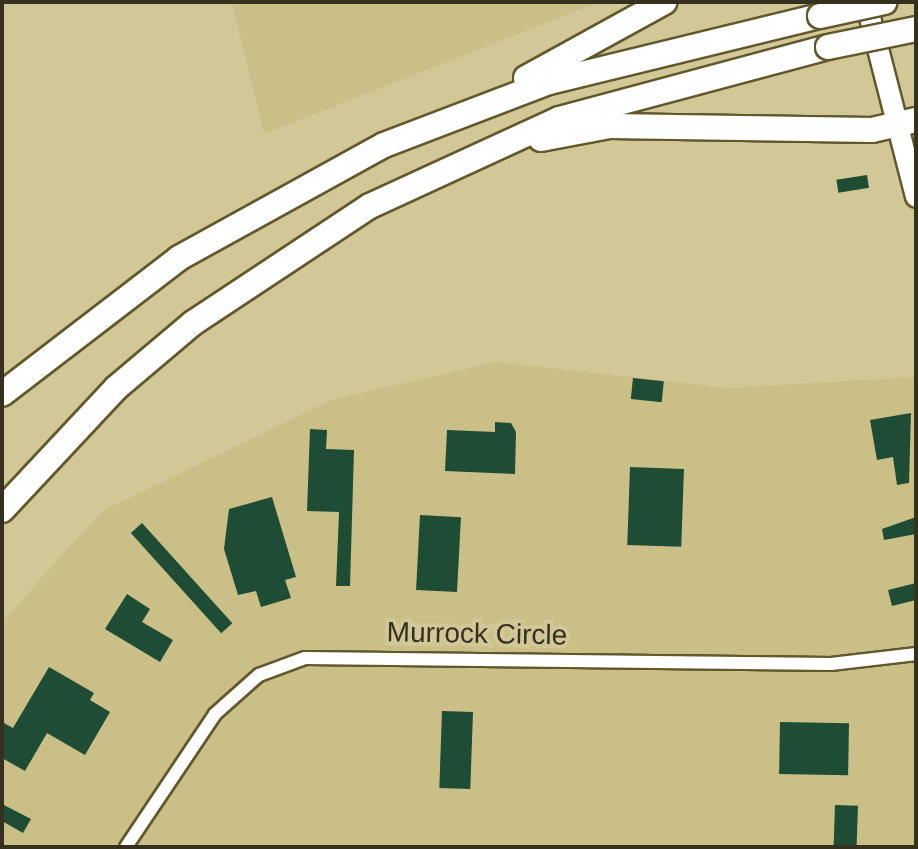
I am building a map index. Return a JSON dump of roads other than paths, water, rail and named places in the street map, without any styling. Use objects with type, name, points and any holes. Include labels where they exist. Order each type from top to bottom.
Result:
[{"type":"highway","points":[[2,394],[125,295],[232,224],[440,120],[664,2]]},
{"type":"highway","points":[[440,120],[637,57],[885,2]]},
{"type":"highway","points":[[2,510],[116,388],[193,323],[258,275],[435,172],[648,90],[916,29]]},
{"type":"highway","points":[[435,172],[610,126],[907,124]]},
{"type":"main road","points":[[866,2],[907,124],[916,197]]},
{"type":"street","name":"Murrock Circle","points":[[126,847],[215,714],[259,675],[305,658],[831,664],[916,654]]}]
